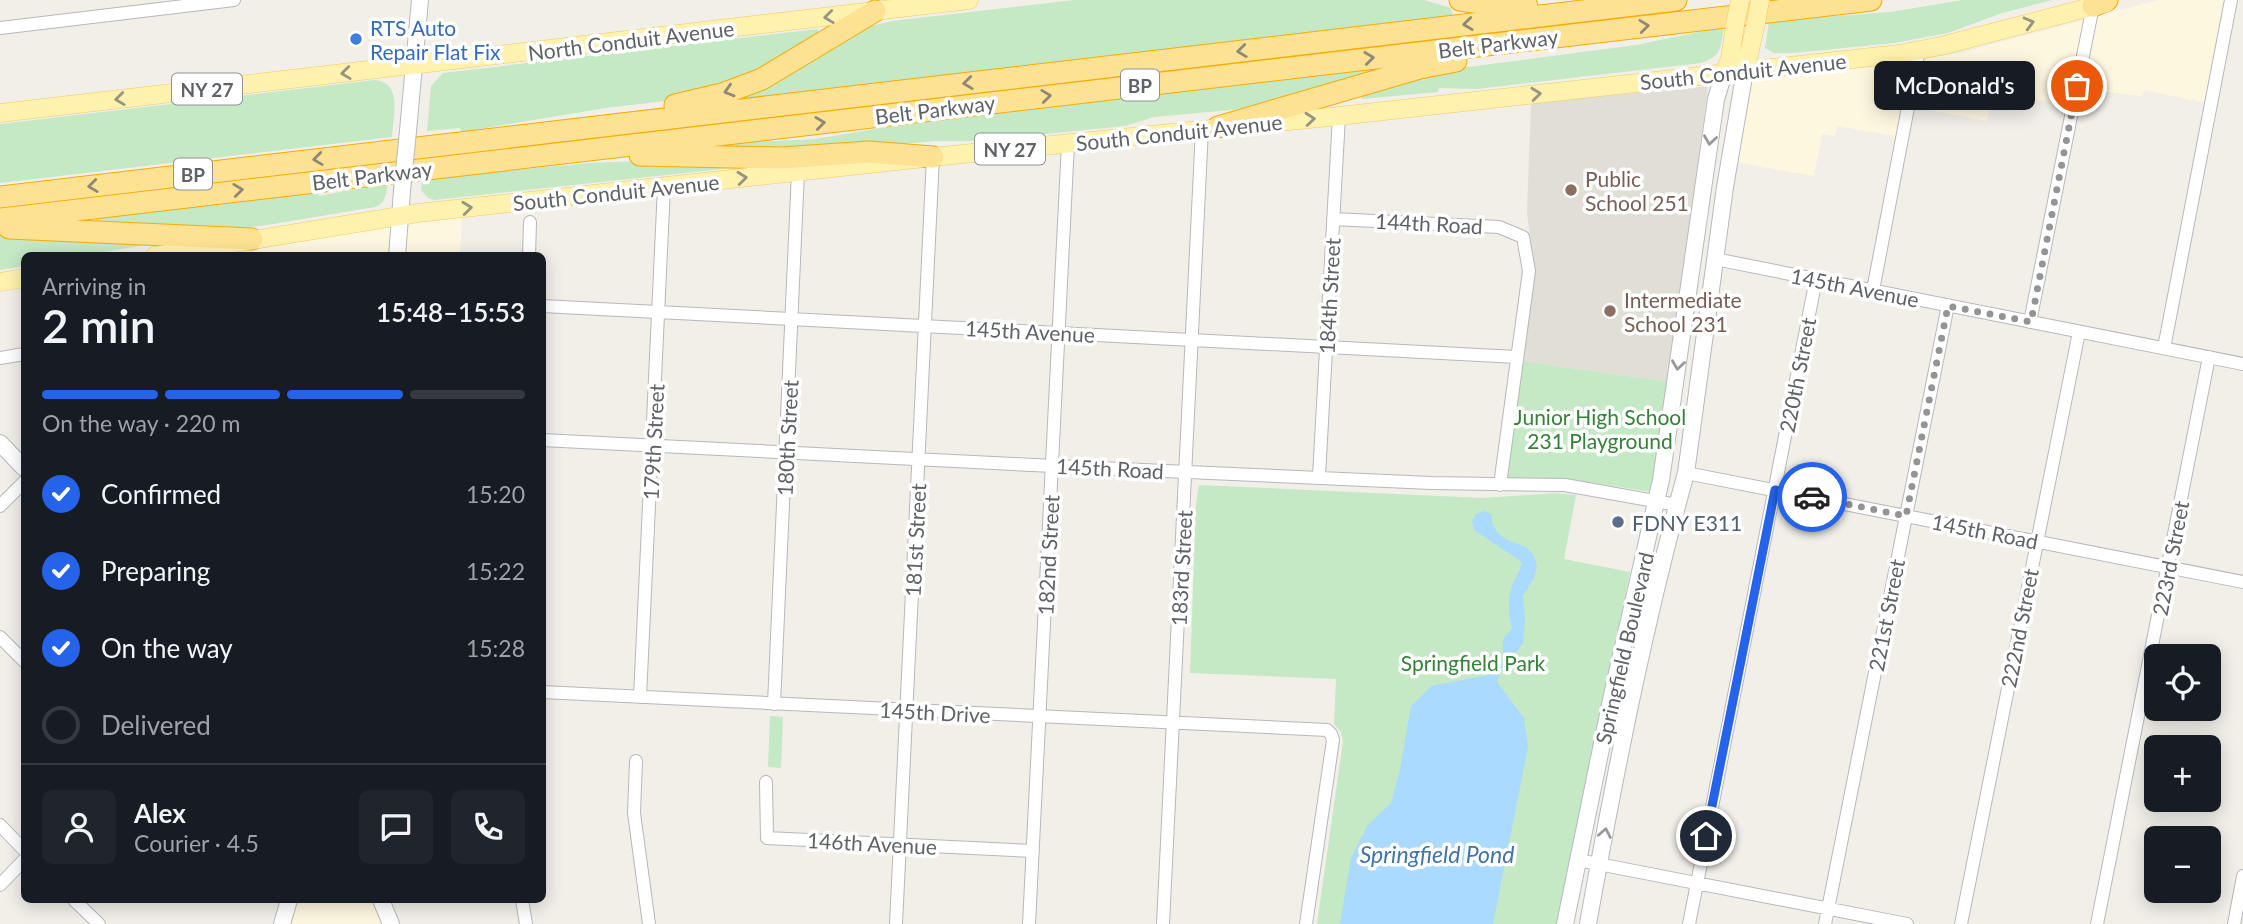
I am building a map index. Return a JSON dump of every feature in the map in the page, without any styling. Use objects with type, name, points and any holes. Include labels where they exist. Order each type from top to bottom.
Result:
[{"type":"highway","points":[[1460,0],[1502,6],[1609,8]]},
{"type":"highway","name":"Belt Parkway","points":[[0,197],[1676,0]]},
{"type":"highway","name":"Belt Parkway","points":[[0,219],[1871,0]]},
{"type":"highway","points":[[530,134],[649,108],[687,103],[737,89],[774,73],[874,6]]},
{"type":"highway","points":[[1210,128],[1430,66],[1520,52],[1607,31]]},
{"type":"highway","points":[[557,153],[781,158],[869,152],[933,157]]},
{"type":"highway","points":[[0,228],[252,239]]},
{"type":"main road","name":"North Conduit Avenue","points":[[0,113],[414,65],[874,6],[969,0]]},
{"type":"main road","name":"Springfield Boulevard","points":[[1724,73],[1730,59],[1740,0]]},
{"type":"main road","name":"Springfield Boulevard","points":[[1745,71],[1760,0]]},
{"type":"main road","name":"South Conduit Avenue","points":[[178,252],[400,216],[933,157],[1339,116],[1919,50],[2116,0]]},
{"type":"main road","points":[[0,282],[21,278]]},
{"type":"street","points":[[0,28],[234,0]]},
{"type":"street","points":[[397,252],[420,0]]},
{"type":"street","points":[[2164,348],[2230,0],[2243,3]]},
{"type":"street","points":[[2031,322],[2100,3]]},
{"type":"street","points":[[1873,290],[1919,50]]},
{"type":"street","name":"Springfield Boulevard","points":[[1588,924],[1639,667],[1686,473],[1715,259],[1745,71]]},
{"type":"street","name":"Springfield Boulevard","points":[[1565,924],[1661,480],[1716,99],[1724,73]]},
{"type":"street","name":"184th Street","points":[[1320,477],[1339,116]]},
{"type":"street","name":"183rd Street","points":[[1163,924],[1193,339],[1210,128]]},
{"type":"street","name":"182nd Street","points":[[1030,924],[1068,143]]},
{"type":"street","name":"181st Street","points":[[896,924],[933,157]]},
{"type":"street","name":"180th Street","points":[[774,704],[798,172]]},
{"type":"street","name":"179th Street","points":[[640,697],[664,187]]},
{"type":"street","name":"144th Road","points":[[1333,219],[1499,227],[1523,237],[1530,271],[1517,357]]},
{"type":"street","points":[[529,252],[530,222]]},
{"type":"street","name":"145th Avenue","points":[[1715,259],[2243,364]]},
{"type":"street","name":"220th Street","points":[[1689,924],[1816,279]]},
{"type":"street","name":"145th Avenue","points":[[546,306],[1517,357]]},
{"type":"street","name":"221st Street","points":[[1825,924],[1948,306]]},
{"type":"street","name":"222nd Street","points":[[1961,924],[2079,332]]},
{"type":"street","points":[[0,358],[21,354]]},
{"type":"street","points":[[1500,485],[1517,357]]},
{"type":"street","name":"223rd Street","points":[[2097,924],[2209,357]]},
{"type":"street","name":"145th Road","points":[[546,440],[1186,472],[1500,485],[1565,485],[1677,505]]},
{"type":"street","points":[[0,443],[21,465]]},
{"type":"street","name":"145th Road","points":[[1686,473],[2243,582]]},
{"type":"street","points":[[0,506],[21,485]]},
{"type":"street","points":[[0,637],[21,659]]},
{"type":"street","name":"145th Drive","points":[[546,692],[1327,730],[1332,734],[1333,740],[1306,924]]},
{"type":"street","points":[[636,761],[634,813],[649,924]]},
{"type":"street","name":"146th Avenue","points":[[766,782],[767,838],[1033,851]]},
{"type":"street","points":[[0,825],[21,847]]},
{"type":"street","points":[[1578,860],[1907,924]]},
{"type":"street","points":[[0,885],[21,863]]},
{"type":"street","points":[[2234,924],[2243,876]]},
{"type":"street","points":[[77,903],[99,924]]},
{"type":"street","points":[[282,924],[288,903]]},
{"type":"street","points":[[382,903],[391,924]]},
{"type":"street","points":[[522,903],[526,924]]},
{"type":"shaded area","points":[[2158,0],[2227,0],[2206,103],[2144,90],[2141,96],[2073,88],[2070,106],[1994,91],[1987,121],[1908,106],[1902,137],[1837,126],[1835,136],[1822,134],[1814,176],[1730,161],[1750,81],[1961,53]]},
{"type":"shaded area","points":[[1708,86],[1670,382],[1520,361],[1535,279],[1527,212],[1531,103]]},
{"type":"shaded area","points":[[462,213],[460,252],[253,252],[252,244]]},
{"type":"shaded area","points":[[291,903],[384,903],[393,924],[285,924]]},
{"type":"green space","points":[[1074,0],[1424,0],[1451,8],[1453,16],[727,102],[863,28],[892,21]]},
{"type":"green space","points":[[1963,0],[2052,0],[2002,13],[1948,33],[1894,43],[1793,53],[1774,53],[1765,48],[1769,21],[1890,12]]},
{"type":"green space","points":[[1724,27],[1717,54],[1701,63],[1477,89],[1439,88],[1438,92],[1362,99],[1361,93],[1460,68],[1636,45]]},
{"type":"green space","points":[[818,29],[820,38],[761,74],[673,100],[461,132],[460,128],[427,131],[431,86],[443,73]]},
{"type":"green space","points":[[1393,65],[1253,108],[1154,117],[1125,126],[977,141],[935,141],[820,152],[730,148],[729,143],[815,139],[887,127]]},
{"type":"green space","points":[[375,80],[384,82],[393,94],[392,137],[0,183],[0,124]]},
{"type":"green space","points":[[663,160],[759,165],[434,200],[421,190],[422,179],[589,163]]},
{"type":"green space","points":[[388,183],[383,201],[375,207],[261,226],[233,229],[217,227],[216,233],[101,225],[95,221],[97,218],[319,192],[319,196]]},
{"type":"green space","points":[[31,234],[141,243],[140,246],[104,252],[21,252],[21,266],[0,270],[0,235]]},
{"type":"green space","name":"Junior High School 231 Playground","points":[[1520,361],[1670,382],[1652,492],[1562,478],[1507,478]]},
{"type":"green space","name":"Springfield Park","points":[[1199,485],[1483,498],[1556,493],[1576,495],[1564,559],[1630,572],[1559,924],[1317,924],[1343,742],[1341,732],[1334,724],[1336,679],[1190,673],[1196,503]]},
{"type":"green space","points":[[770,716],[783,717],[781,768],[768,767]]},
{"type":"water","name":"Springfield Pond","points":[[1485,511],[1491,514],[1493,526],[1499,534],[1526,547],[1533,554],[1537,565],[1534,578],[1523,596],[1523,644],[1502,668],[1497,682],[1524,718],[1528,747],[1493,924],[1340,924],[1351,858],[1367,826],[1391,803],[1411,706],[1431,686],[1489,675],[1504,660],[1503,640],[1512,629],[1510,594],[1522,562],[1474,530],[1472,521],[1476,514]]},
{"type":"way so far","points":[[1812,497],[1906,516],[1948,306],[2031,322],[2077,86]]},
{"type":"place","name":"RTS Auto Repair Flat Fix","points":[[356,39]]},
{"type":"place","name":"McDonald's","points":[[2077,86]]},
{"type":"place","name":"Public School 251","points":[[1571,190]]},
{"type":"place","name":"Intermediate School 231","points":[[1610,311]]},
{"type":"place","name":"FDNY E311","points":[[1618,522]]},
{"type":"route","points":[[1706,836],[1775,490],[1812,497]]}]
